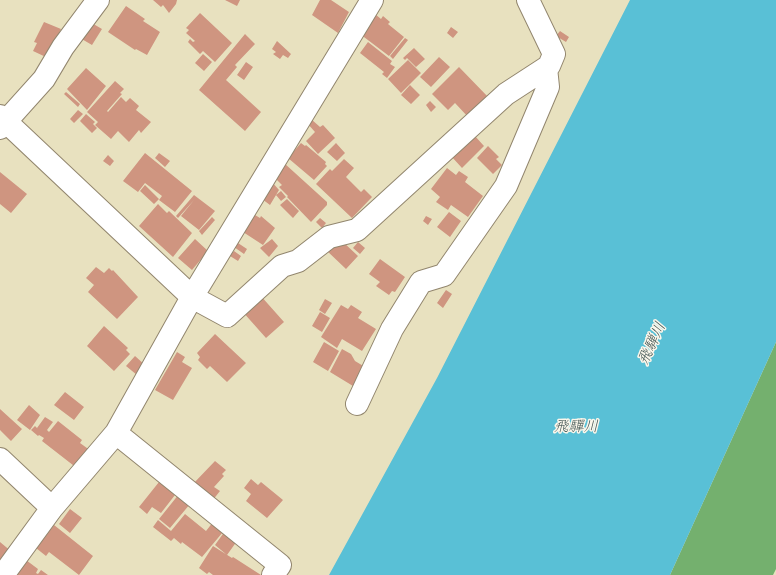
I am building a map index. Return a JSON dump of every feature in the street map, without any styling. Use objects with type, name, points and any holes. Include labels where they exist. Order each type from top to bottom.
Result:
[{"type":"street","points":[[98,0],[63,47],[44,80],[2,122],[192,298],[227,316],[282,266],[298,261],[329,237],[357,230],[506,94],[550,66],[554,54],[528,0]]},
{"type":"street","points":[[3,575],[52,508],[116,433],[192,298],[372,0]]},
{"type":"street","points":[[357,404],[392,329],[422,282],[444,275],[506,186],[548,87],[546,68]]},
{"type":"street","points":[[116,433],[280,565],[273,575]]},
{"type":"street","points":[[0,459],[52,508]]},
{"type":"green space","points":[[776,342],[776,569],[773,575],[670,575]]},
{"type":"water","name":"飛驒川","points":[[630,0],[776,0],[776,342],[670,575],[329,575],[437,378]]},
{"type":"building","points":[[153,0],[177,0],[176,4],[169,13],[163,5],[161,7]]},
{"type":"building","points":[[225,0],[240,0],[237,6]]},
{"type":"building","points":[[320,0],[331,0],[349,12],[338,33],[312,15]]},
{"type":"building","points":[[126,6],[145,19],[143,21],[160,32],[147,55],[136,49],[135,50],[108,32]]},
{"type":"building","points":[[200,13],[232,43],[215,62],[203,51],[200,54],[188,42],[190,39],[193,42],[195,41],[186,33],[189,30],[186,28]]},
{"type":"building","points":[[375,14],[381,19],[383,16],[390,22],[388,24],[404,37],[389,56],[360,34]]},
{"type":"building","points":[[44,22],[61,29],[48,58],[33,51],[37,43],[34,42]]},
{"type":"building","points":[[90,22],[102,29],[92,45],[80,38]]},
{"type":"building","points":[[451,27],[458,32],[453,38],[447,33]]},
{"type":"building","points":[[560,31],[569,37],[566,42],[556,36]]},
{"type":"building","points":[[245,34],[255,44],[235,65],[237,67],[226,80],[261,112],[245,131],[199,90]]},
{"type":"building","points":[[405,38],[408,40],[393,59],[390,56]]},
{"type":"building","points":[[277,41],[291,54],[288,58],[283,55],[280,59],[273,54],[276,52],[272,49]]},
{"type":"building","points":[[368,42],[392,61],[390,64],[395,67],[387,78],[382,74],[384,72],[360,53]]},
{"type":"building","points":[[414,48],[425,59],[416,67],[407,58],[405,60],[403,58]]},
{"type":"building","points":[[203,54],[212,62],[204,71],[195,63]]},
{"type":"building","points":[[439,57],[450,67],[431,87],[420,77]]},
{"type":"building","points":[[408,60],[421,73],[401,93],[388,79]]},
{"type":"building","points":[[246,62],[253,67],[244,80],[237,75]]},
{"type":"building","points":[[459,67],[489,98],[469,118],[455,103],[448,110],[432,94]]},
{"type":"building","points":[[86,68],[106,86],[87,110],[67,89]]},
{"type":"building","points":[[115,81],[124,89],[120,93],[122,94],[107,111],[108,112],[121,97],[126,102],[130,98],[139,106],[136,110],[151,122],[141,133],[139,130],[129,142],[118,131],[111,139],[95,125],[98,122],[87,112]]},
{"type":"building","points":[[410,85],[420,95],[411,104],[401,95]]},
{"type":"building","points":[[66,92],[80,104],[78,107],[64,94]]},
{"type":"building","points":[[430,101],[436,107],[431,112],[426,105]]},
{"type":"building","points":[[78,110],[83,114],[74,123],[70,119]]},
{"type":"building","points":[[86,114],[95,122],[93,124],[97,128],[92,133],[80,121]]},
{"type":"building","points":[[311,119],[320,127],[323,125],[335,138],[318,154],[306,141],[315,132],[307,123]]},
{"type":"building","points":[[474,135],[484,146],[462,168],[451,156]]},
{"type":"building","points":[[301,143],[305,146],[306,145],[326,162],[325,164],[327,166],[314,180],[288,158]]},
{"type":"building","points":[[336,143],[345,153],[337,161],[327,152]]},
{"type":"building","points":[[488,146],[499,157],[496,159],[502,165],[493,174],[477,158]]},
{"type":"building","points":[[145,153],[192,191],[175,212],[159,200],[162,196],[145,183],[138,192],[123,181]]},
{"type":"building","points":[[159,153],[170,161],[165,167],[155,158]]},
{"type":"building","points":[[108,155],[114,161],[110,166],[103,161]]},
{"type":"building","points":[[344,159],[354,168],[346,177],[361,192],[364,189],[372,197],[352,218],[316,184],[330,169],[332,171]]},
{"type":"building","points":[[284,163],[327,202],[327,205],[311,222],[279,187],[282,185],[275,178]]},
{"type":"building","points":[[447,168],[456,175],[459,171],[468,177],[465,182],[483,196],[468,217],[451,205],[448,210],[436,202],[440,197],[431,189]]},
{"type":"building","points":[[0,172],[27,194],[11,213],[0,204]]},
{"type":"building","points":[[272,182],[279,190],[270,205],[262,199]]},
{"type":"building","points":[[145,185],[159,199],[154,204],[140,191]]},
{"type":"building","points":[[281,191],[286,197],[281,201],[276,195]]},
{"type":"building","points":[[194,195],[215,211],[199,230],[181,216],[194,200],[178,218],[176,216]]},
{"type":"building","points":[[287,199],[299,211],[293,218],[280,205]]},
{"type":"building","points":[[158,204],[167,213],[169,211],[192,233],[173,257],[139,226]]},
{"type":"building","points":[[449,212],[461,221],[450,237],[437,227]]},
{"type":"building","points":[[255,215],[260,218],[261,216],[275,228],[263,245],[243,232]]},
{"type":"building","points":[[426,216],[432,219],[428,225],[423,221]]},
{"type":"building","points":[[212,217],[215,220],[202,235],[199,231]]},
{"type":"building","points":[[320,218],[326,223],[322,228],[316,222]]},
{"type":"building","points":[[195,239],[208,251],[192,270],[178,258]]},
{"type":"building","points":[[272,239],[278,246],[269,257],[260,248]]},
{"type":"building","points":[[342,241],[358,256],[346,269],[325,249]]},
{"type":"building","points":[[358,242],[365,248],[360,254],[353,248]]},
{"type":"building","points":[[238,243],[247,249],[244,254],[234,247]]},
{"type":"building","points":[[234,251],[241,256],[238,261],[230,256]]},
{"type":"building","points":[[380,259],[405,277],[395,292],[392,291],[389,295],[376,286],[380,282],[369,274]]},
{"type":"building","points":[[96,267],[104,273],[109,268],[112,271],[113,270],[138,297],[117,319],[88,292],[94,285],[86,278]]},
{"type":"building","points":[[446,290],[452,294],[443,308],[437,303]]},
{"type":"building","points":[[260,295],[284,322],[266,338],[242,311]]},
{"type":"building","points":[[325,299],[332,303],[325,314],[319,310]]},
{"type":"building","points":[[341,305],[348,309],[351,305],[362,312],[358,318],[376,329],[362,351],[342,339],[337,348],[321,337]]},
{"type":"building","points":[[320,312],[330,318],[322,332],[312,326]]},
{"type":"building","points":[[104,326],[128,348],[126,350],[130,354],[114,371],[87,346]]},
{"type":"building","points":[[215,334],[246,363],[227,382],[210,366],[207,369],[198,360],[200,357],[197,353]]},
{"type":"building","points":[[324,342],[339,351],[328,371],[313,362]]},
{"type":"building","points":[[342,349],[351,354],[355,361],[365,367],[353,386],[330,372]]},
{"type":"building","points":[[177,352],[185,357],[182,362],[192,368],[173,400],[155,390]]},
{"type":"building","points":[[135,356],[145,365],[137,375],[126,366]]},
{"type":"building","points":[[65,392],[84,407],[74,420],[54,405]]},
{"type":"building","points":[[29,405],[40,415],[30,430],[17,420]]},
{"type":"building","points":[[0,409],[22,429],[11,441],[0,430]]},
{"type":"building","points":[[45,417],[53,422],[47,430],[49,432],[58,421],[82,440],[80,443],[91,451],[78,469],[42,441],[44,438],[39,435],[38,436],[31,430],[35,426],[37,428]]},
{"type":"building","points":[[215,461],[226,470],[222,474],[224,476],[214,487],[220,491],[212,501],[192,485]]},
{"type":"building","points":[[163,477],[176,487],[172,493],[175,495],[161,513],[152,507],[147,514],[139,507]]},
{"type":"building","points":[[251,479],[258,485],[261,482],[283,500],[267,518],[246,501],[251,494],[244,488]]},
{"type":"building","points":[[179,494],[190,504],[170,528],[159,519]]},
{"type":"building","points":[[70,509],[82,518],[70,533],[59,524]]},
{"type":"building","points":[[185,514],[206,531],[217,517],[228,526],[202,557],[182,542],[181,544],[174,538],[171,541],[153,527],[158,520],[171,531]]},
{"type":"building","points":[[54,525],[93,556],[79,575],[49,552],[46,556],[36,548]]},
{"type":"building","points":[[225,531],[237,541],[227,555],[215,545]]},
{"type":"building","points":[[0,542],[12,552],[0,568]]},
{"type":"building","points":[[213,546],[261,575],[213,575],[209,572],[207,574],[199,568]]},
{"type":"building","points":[[26,560],[38,569],[36,573],[38,574],[41,570],[48,575],[14,575]]},
{"type":"water label","name":"飛騨川","points":[[653,344]]}]
